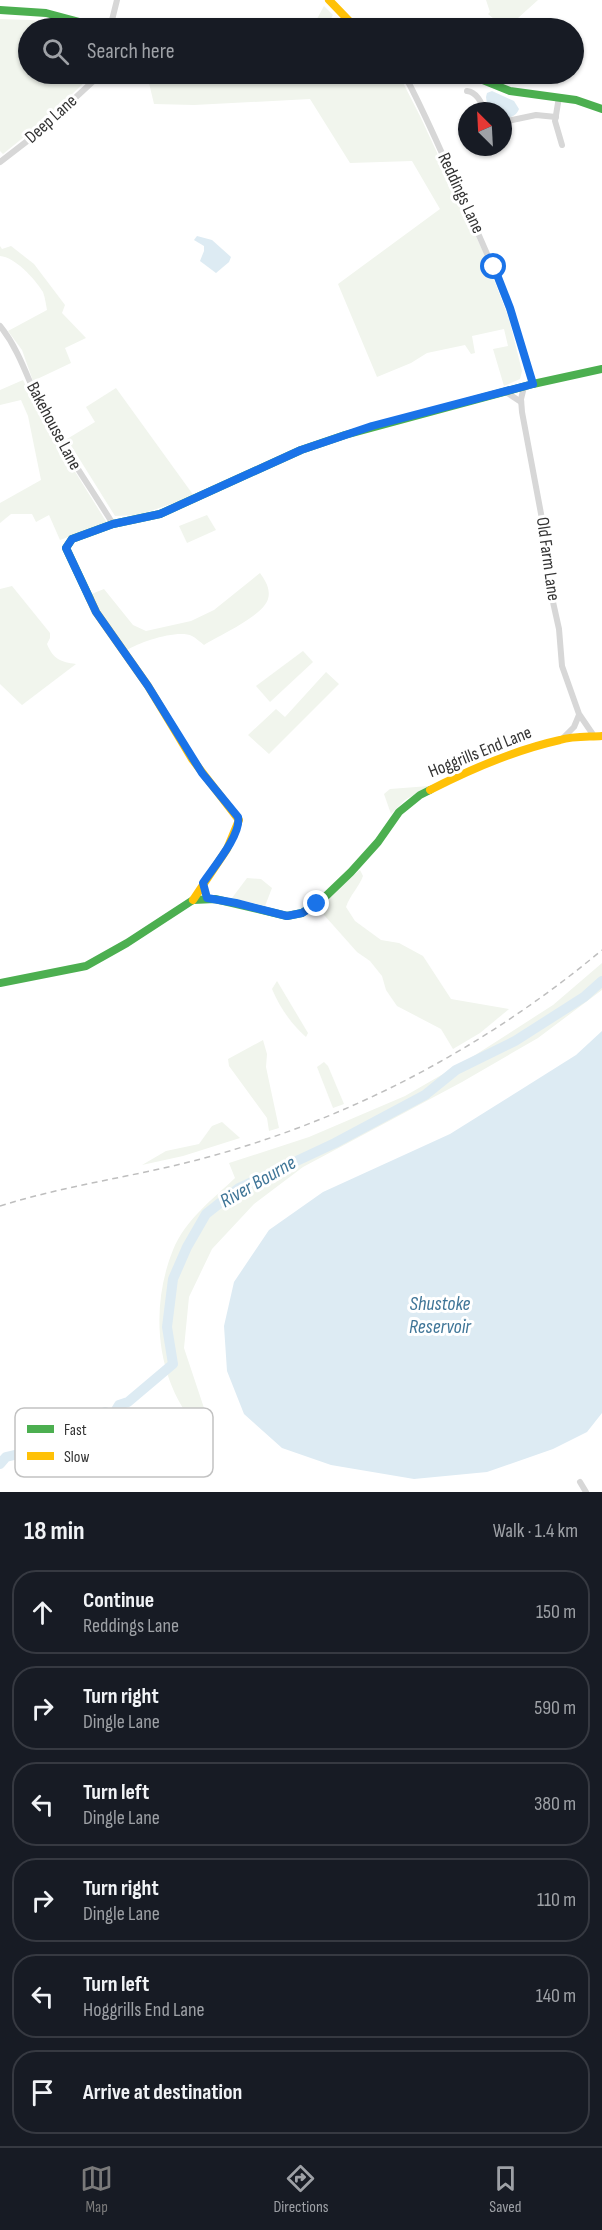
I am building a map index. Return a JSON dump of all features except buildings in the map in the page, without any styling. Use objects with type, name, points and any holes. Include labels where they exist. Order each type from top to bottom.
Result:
[{"type":"street","points":[[112,18],[117,0]]},
{"type":"street","points":[[329,0],[346,18]]},
{"type":"street","points":[[0,10],[46,13],[65,18]]},
{"type":"street","name":"Deep Lane","points":[[0,162],[35,135],[90,84]]},
{"type":"street","name":"Reddings Lane","points":[[409,84],[427,118],[490,258],[510,308],[529,385]]},
{"type":"street","points":[[493,84],[510,91],[576,100],[602,109]]},
{"type":"street","points":[[467,91],[471,91],[480,102]]},
{"type":"street","points":[[559,97],[556,117],[562,145]]},
{"type":"street","points":[[512,120],[536,115],[556,117]]},
{"type":"street","name":"Bakehouse Lane","points":[[0,326],[19,354],[46,416],[113,524]]},
{"type":"street","points":[[0,983],[86,966],[127,943],[193,900],[235,835],[239,823],[238,817],[202,773],[148,686],[96,612],[66,548],[72,539],[113,524],[160,514],[301,450],[372,426],[529,385],[602,369]]},
{"type":"street","name":"Old Farm Lane","points":[[529,385],[521,402],[542,519],[549,584],[559,629],[562,666],[579,714],[598,736]]},
{"type":"street","points":[[506,392],[521,402]]},
{"type":"street","points":[[562,739],[574,727],[579,714]]},
{"type":"street","name":"Hoggrills End Lane","points":[[193,900],[207,898],[287,916],[302,913],[326,896],[363,861],[394,818],[410,801],[474,768],[562,739],[598,736]]},
{"type":"street","points":[[203,883],[207,898]]},
{"type":"street","points":[[580,1482],[586,1492]]},
{"type":"shaded area","points":[[486,0],[538,0],[518,18],[493,18],[488,14],[490,12]]},
{"type":"shaded area","points":[[324,6],[333,15],[331,18],[317,18]]},
{"type":"shaded area","points":[[0,19],[18,20],[18,84],[83,84],[46,119],[3,154],[0,151]]},
{"type":"shaded area","points":[[149,84],[404,84],[485,256],[509,319],[522,371],[520,379],[504,386],[493,349],[508,346],[504,329],[472,336],[475,353],[471,354],[465,345],[427,353],[411,363],[377,377],[338,284],[440,209],[412,161],[350,163],[310,99],[194,105],[154,104]]},
{"type":"shaded area","points":[[0,246],[2,249],[11,246],[34,264],[65,305],[62,313],[86,338],[65,348],[71,363],[33,381],[22,350],[8,331],[47,310],[44,296],[30,275],[12,260],[0,256]]},
{"type":"shaded area","points":[[23,380],[41,417],[107,523],[60,540],[49,515],[36,522],[32,514],[11,514],[0,523],[0,503],[41,480],[28,416],[21,400],[0,405],[0,390]]},
{"type":"shaded area","points":[[116,388],[194,496],[139,515],[115,516],[67,439],[95,422],[86,407]]},
{"type":"shaded area","points":[[207,515],[216,530],[187,543],[179,526]]},
{"type":"shaded area","points":[[260,573],[269,592],[264,605],[250,618],[204,645],[192,636],[178,634],[150,640],[127,650],[89,595],[104,589],[133,625],[146,631],[191,621],[214,610]]},
{"type":"shaded area","points":[[12,586],[50,633],[47,644],[52,653],[62,661],[76,664],[22,705],[0,684],[0,589]]},
{"type":"shaded area","points":[[303,651],[313,662],[270,702],[256,686]]},
{"type":"shaded area","points":[[326,672],[339,684],[269,754],[248,735],[276,709],[285,717]]},
{"type":"shaded area","points":[[429,786],[405,800],[391,814],[384,794],[390,789]]},
{"type":"shaded area","points":[[360,870],[363,876],[346,907],[355,921],[381,940],[399,943],[423,956],[451,999],[509,1009],[480,1033],[453,1049],[441,1029],[397,1006],[386,990],[382,976],[370,961],[357,952],[317,907]]},
{"type":"shaded area","points":[[247,878],[261,879],[272,888],[265,906],[232,898]]},
{"type":"shaded area","points":[[602,963],[602,990],[538,1038],[462,1082],[303,1167],[254,1204],[212,1249],[189,1297],[184,1348],[204,1408],[183,1408],[174,1391],[161,1345],[159,1321],[165,1273],[178,1239],[185,1229],[200,1211],[235,1178],[229,1163],[309,1137],[405,1096],[469,1059],[553,1005]]},
{"type":"shaded area","points":[[277,981],[308,1033],[306,1037],[290,1021],[278,1002],[272,989]]},
{"type":"shaded area","points":[[263,1040],[267,1054],[266,1067],[279,1128],[269,1131],[267,1118],[229,1066],[228,1059]]},
{"type":"shaded area","points":[[324,1062],[328,1066],[344,1104],[333,1108],[317,1067]]},
{"type":"shaded area","points":[[222,1122],[240,1138],[183,1156],[142,1165],[166,1151],[199,1144],[212,1126]]},
{"type":"water","points":[[492,91],[514,101],[519,109],[512,116],[512,102],[487,102],[487,93]]},
{"type":"water","points":[[197,236],[212,240],[231,257],[229,262],[216,273],[200,261],[204,246],[194,240]]},
{"type":"water","name":"Shustoke Reservoir","points":[[602,1031],[602,1413],[587,1432],[553,1449],[487,1472],[414,1479],[331,1465],[282,1448],[244,1414],[227,1371],[224,1326],[234,1282],[269,1230],[323,1192],[450,1134],[576,1055]]},
{"type":"waterway","name":"River Bourne","points":[[117,1408],[128,1402],[173,1364],[167,1327],[173,1279],[187,1247],[206,1214],[239,1188],[335,1143],[425,1095],[456,1070],[515,1041],[584,997],[602,981]]},
{"type":"waterway","name":"River Bourne","points":[[0,1464],[6,1457],[15,1455]]},
{"type":"railway","points":[[0,1206],[46,1193],[185,1163],[242,1147],[353,1106],[457,1052],[507,1021],[556,987],[602,950]]},
{"type":"traffic: fast","points":[[0,10],[46,13],[65,18]]},
{"type":"traffic: fast","points":[[493,84],[510,91],[576,100],[602,109]]},
{"type":"traffic: fast","points":[[90,599],[66,548],[72,539],[113,524],[160,514],[301,450],[345,435],[533,384],[602,369]]},
{"type":"traffic: fast","points":[[0,983],[86,966],[127,943],[193,900],[215,899],[287,916],[302,913],[326,896],[351,872],[378,842],[399,812],[430,790]]},
{"type":"traffic: slow","points":[[329,0],[346,18]]},
{"type":"traffic: slow","points":[[90,599],[96,612],[148,686],[192,759],[239,820],[227,849],[193,900]]},
{"type":"traffic: slow","points":[[430,790],[526,749],[570,738],[602,736]]},
{"type":"route","points":[[317,904],[302,913],[287,916],[207,898],[203,883],[235,835],[239,823],[238,817],[192,759],[148,686],[104,625],[78,578],[66,548],[72,539],[113,524],[160,514],[301,450],[372,426],[533,384],[510,308],[494,267]]}]
